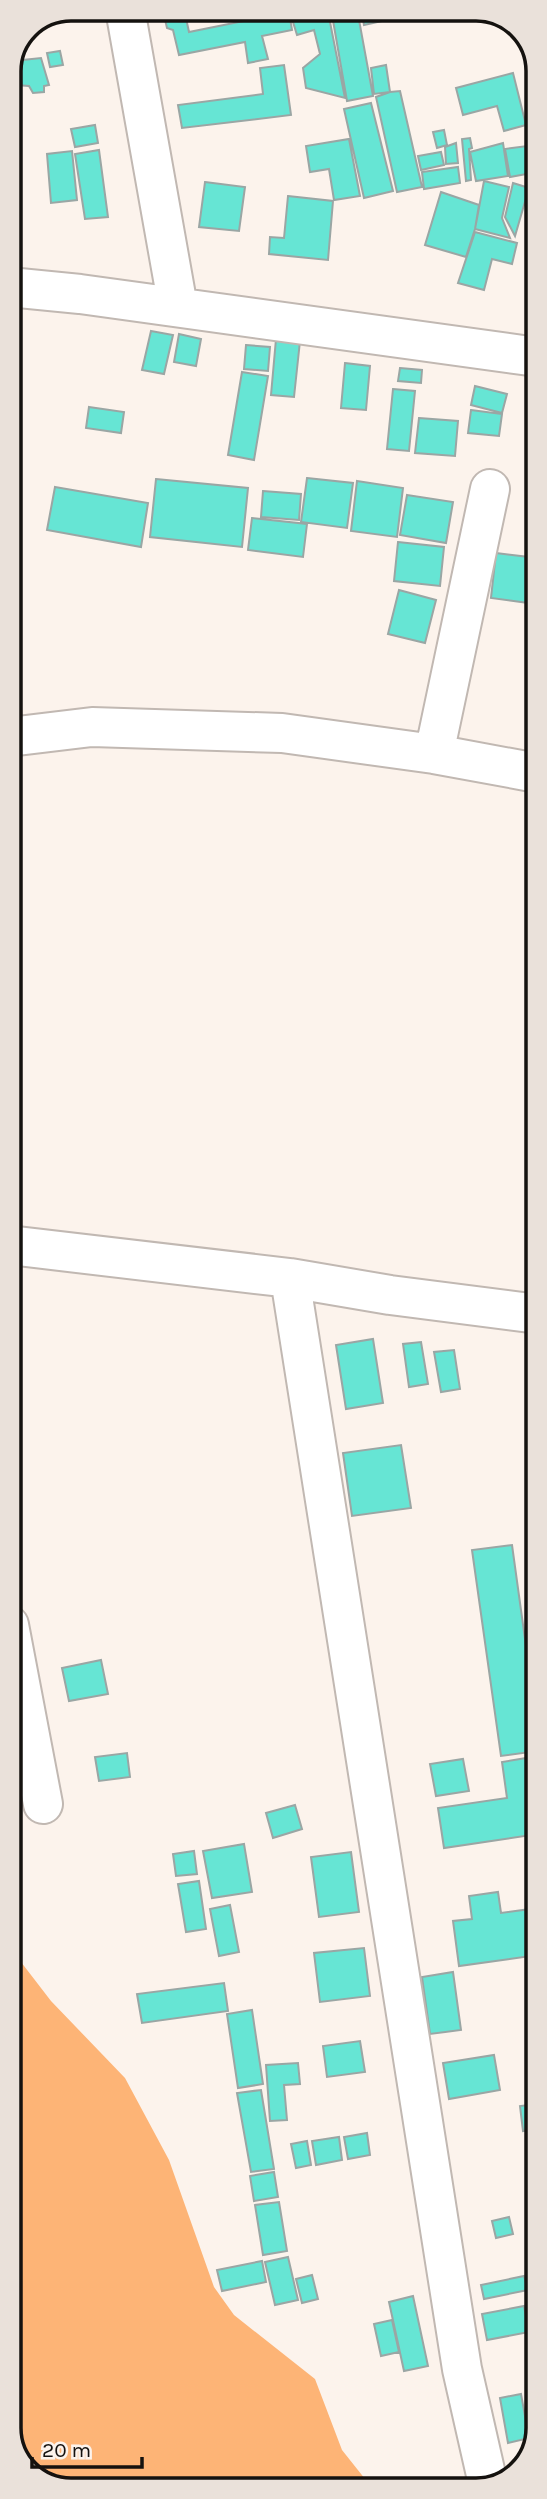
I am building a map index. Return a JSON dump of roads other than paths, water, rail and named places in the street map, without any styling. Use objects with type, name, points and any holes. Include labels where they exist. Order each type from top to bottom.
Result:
[{"type":"street","points":[[127,21],[178,307]]},
{"type":"street","points":[[21,288],[178,307],[526,356]]},
{"type":"street","points":[[434,754],[490,489]]},
{"type":"street","points":[[21,736],[92,727],[282,733],[434,754],[526,771]]},
{"type":"street","points":[[21,1246],[290,1278],[390,1295],[526,1312]]},
{"type":"street","points":[[290,1278],[462,2370],[486,2477]]},
{"type":"street","points":[[21,1688],[43,1804]]}]
